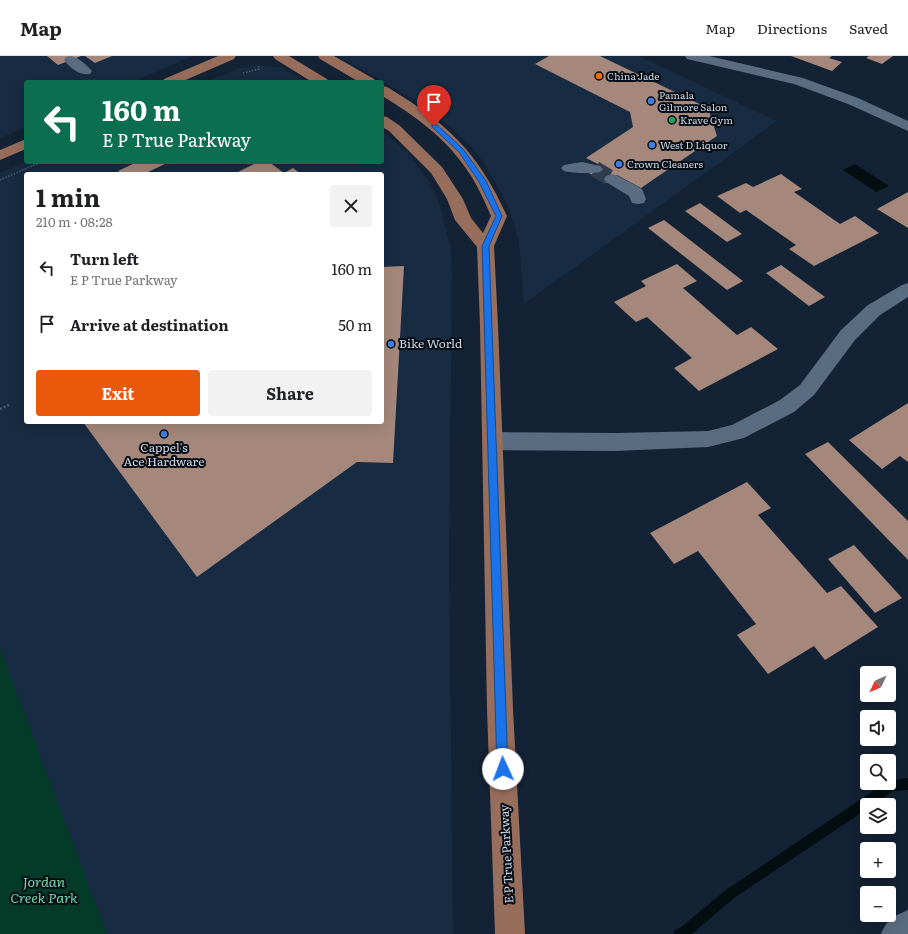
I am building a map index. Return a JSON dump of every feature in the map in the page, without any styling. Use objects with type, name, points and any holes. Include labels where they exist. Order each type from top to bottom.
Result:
[{"type":"main road","points":[[174,80],[229,56]]},
{"type":"main road","points":[[280,56],[319,80]]},
{"type":"main road","points":[[326,56],[366,80]]},
{"type":"main road","name":"E P True Parkway","points":[[384,91],[405,103],[428,119],[461,151],[482,181],[499,216],[485,246],[500,702],[510,934]]},
{"type":"main road","points":[[384,121],[394,128],[437,170],[455,199],[463,220],[485,246]]},
{"type":"main road","points":[[0,155],[24,145]]},
{"type":"lane","points":[[692,56],[798,81],[853,101],[908,127]]},
{"type":"lane","points":[[71,60],[85,71]]},
{"type":"lane","points":[[569,168],[582,167],[594,169]]},
{"type":"lane","points":[[612,179],[636,193],[638,199]]},
{"type":"lane","points":[[492,441],[616,442],[708,439],[737,432],[787,406],[807,390],[848,334],[874,310],[908,289]]},
{"type":"lane","points":[[896,934],[908,925]]},
{"type":"path","points":[[0,180],[36,164]]},
{"type":"path","points":[[0,409],[11,404]]},
{"type":"shaded area","points":[[0,56],[193,56],[137,80],[24,80],[24,128],[0,138]]},
{"type":"shaded area","points":[[339,56],[639,56],[777,121],[524,304],[519,242],[513,220],[505,200],[484,163],[471,146],[439,117],[421,104],[384,82],[384,80],[380,80]]},
{"type":"shaded area","points":[[257,65],[283,68],[304,80],[211,80],[240,68]]},
{"type":"shaded area","points":[[384,132],[410,155],[430,183],[438,199],[450,244],[452,272],[449,561],[453,934],[107,934],[0,648],[0,173],[24,163],[384,164]]},
{"type":"shaded area","points":[[855,164],[889,186],[876,192],[843,170]]},
{"type":"green space","name":"Jordan Creek Park","points":[[0,648],[107,934],[0,934]]},
{"type":"building","points":[[47,56],[81,56],[58,65]]},
{"type":"building","points":[[85,56],[112,56],[95,63]]},
{"type":"building","points":[[549,56],[600,56],[708,108],[717,136],[641,188],[617,175],[606,183],[589,173],[600,165],[586,158],[633,127],[630,112],[535,64]]},
{"type":"building","points":[[791,56],[832,56],[829,58],[842,62],[832,71]]},
{"type":"building","points":[[869,56],[893,56],[882,64],[866,58]]},
{"type":"building","points":[[133,164],[165,164],[148,172],[118,171]]},
{"type":"building","points":[[254,164],[272,164],[283,172],[238,172]]},
{"type":"building","points":[[293,168],[298,172],[286,172]]},
{"type":"building","points":[[781,174],[802,189],[794,192],[840,224],[855,216],[879,233],[814,266],[789,249],[796,245],[746,210],[740,213],[717,196],[746,183],[753,187]]},
{"type":"building","points":[[908,192],[908,228],[877,209]]},
{"type":"building","points":[[700,203],[742,234],[727,242],[685,211]]},
{"type":"building","points":[[664,220],[743,281],[727,290],[648,228]]},
{"type":"building","points":[[677,264],[697,281],[683,288],[737,335],[751,327],[778,349],[699,391],[674,368],[692,358],[647,317],[636,322],[614,302],[646,286],[641,281]]},
{"type":"building","points":[[781,265],[825,297],[809,306],[766,273]]},
{"type":"building","name":"Bike World","points":[[404,266],[393,463],[357,462],[197,577],[84,424],[384,424],[384,267]]},
{"type":"building","points":[[908,403],[908,462],[900,456],[882,469],[849,440]]},
{"type":"building","points":[[828,442],[908,521],[908,560],[805,454]]},
{"type":"building","points":[[747,482],[771,508],[758,515],[827,593],[841,586],[878,627],[825,660],[814,646],[768,674],[737,635],[756,624],[698,551],[674,564],[650,533]]},
{"type":"building","points":[[854,545],[902,598],[875,613],[828,559]]},
{"type":"waterway","points":[[679,934],[684,933],[730,894],[892,785],[908,784]]},
{"type":"tunnel","points":[[595,169],[612,179]]},
{"type":"place","name":"China Jade","points":[[599,76]]},
{"type":"place","name":"Pamala Gilmore Salon","points":[[651,101]]},
{"type":"place","name":"Krave Gym","points":[[672,120]]},
{"type":"place","name":"West D Liquor","points":[[652,145]]},
{"type":"place","name":"Crown Cleaners","points":[[619,164]]},
{"type":"place","name":"Bike World","points":[[391,344]]},
{"type":"place","name":"Cappel's Ace Hardware","points":[[164,434]]},
{"type":"route","points":[[434,126],[461,151],[482,181],[499,216],[485,246],[503,769]]}]
